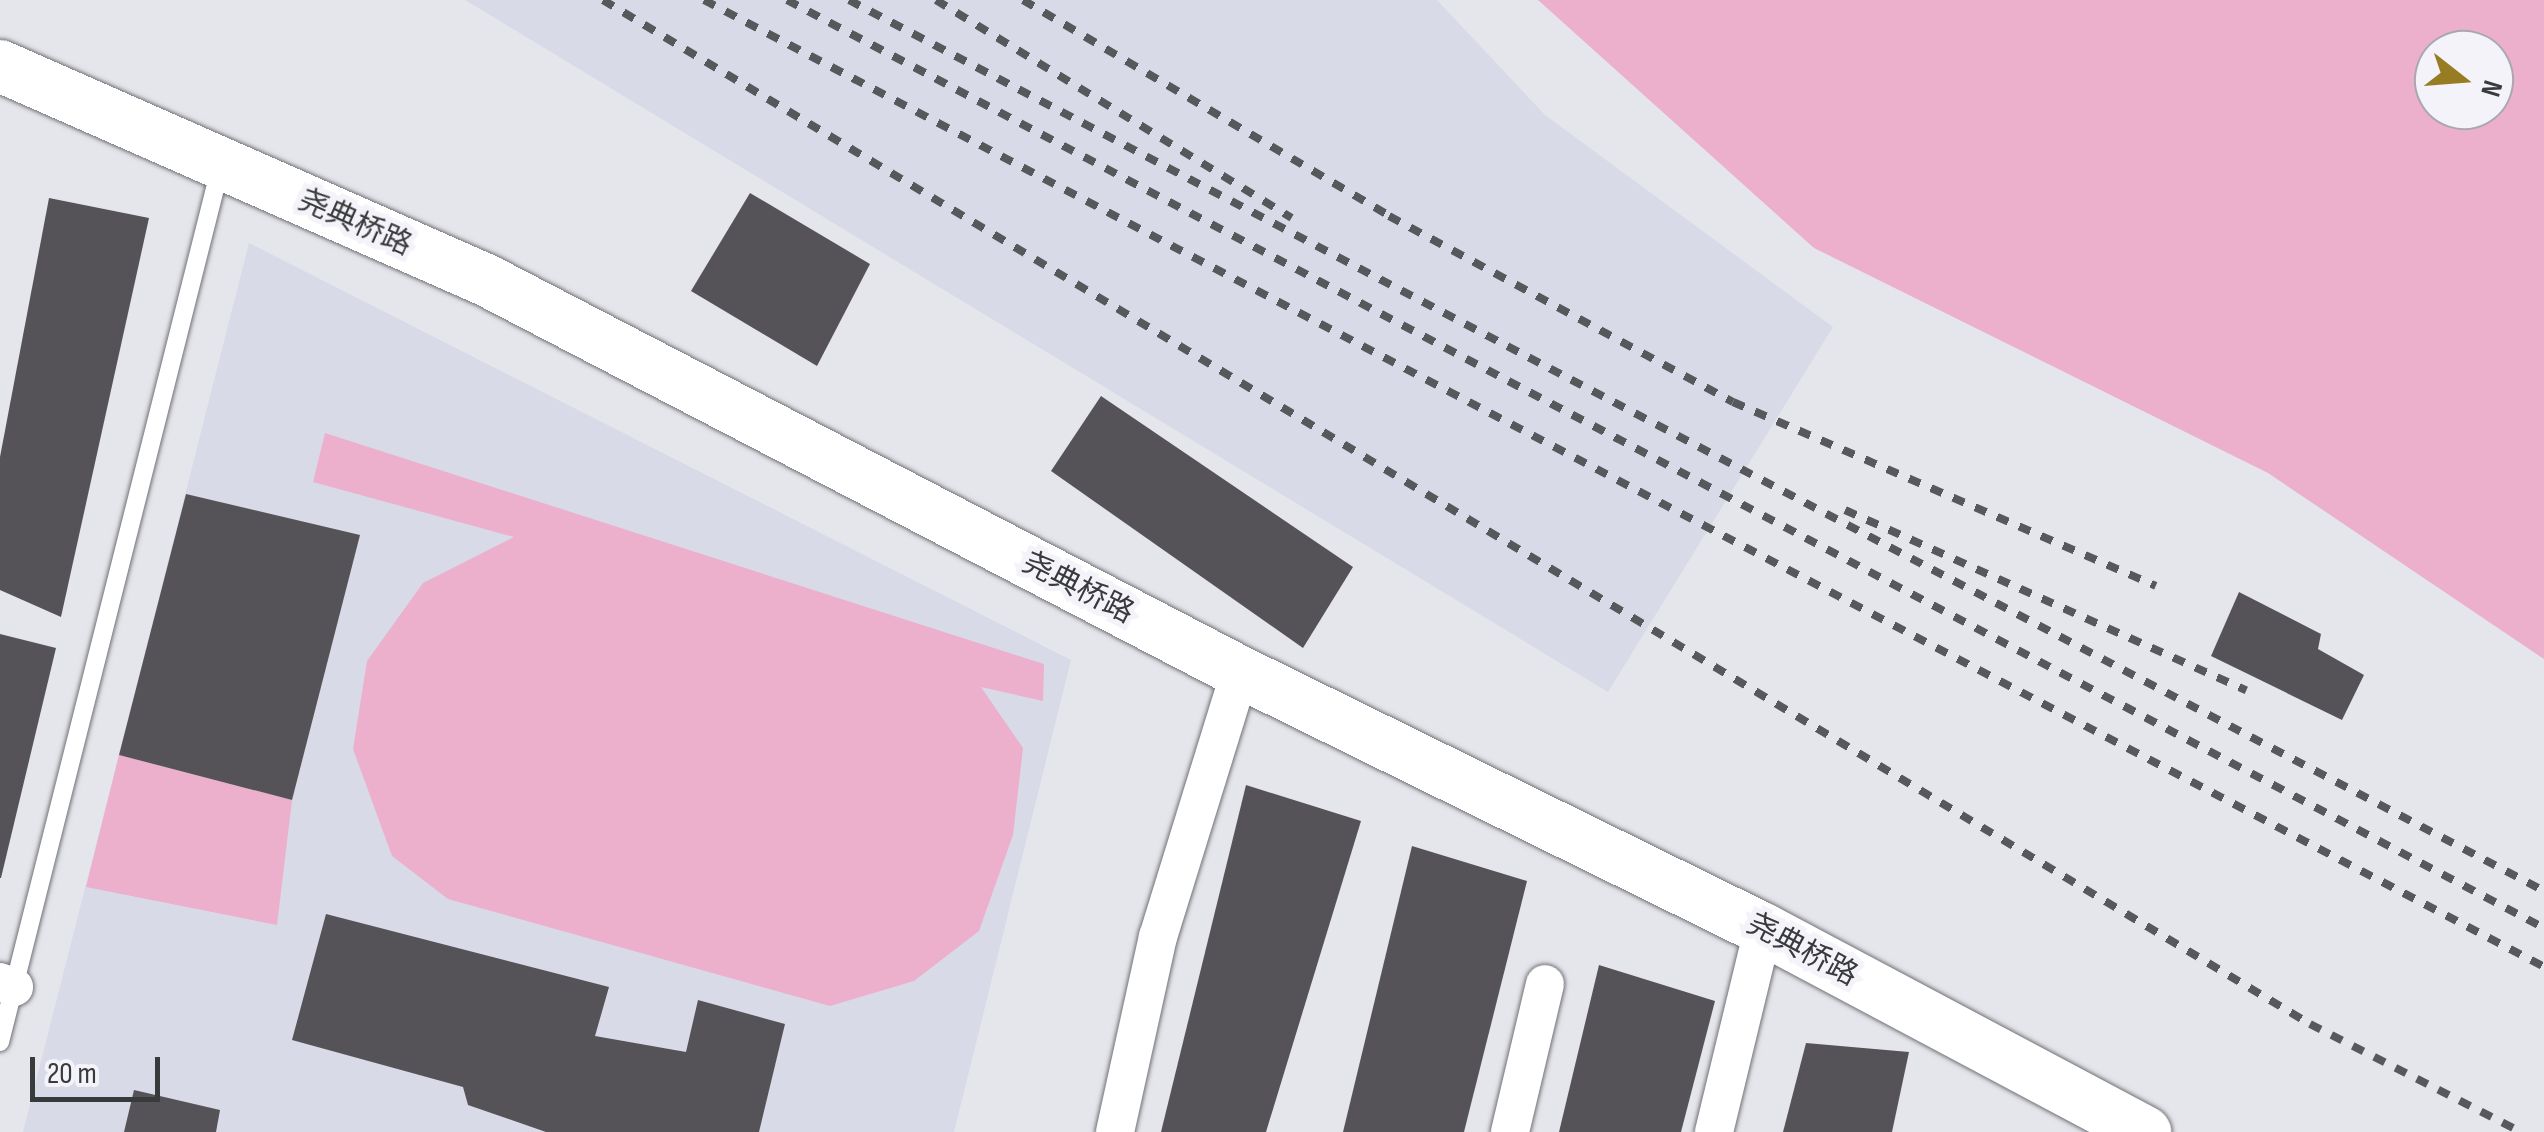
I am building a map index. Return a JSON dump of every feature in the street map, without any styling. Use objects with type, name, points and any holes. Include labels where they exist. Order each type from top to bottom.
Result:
[{"type":"street","name":"尧典桥路","points":[[0,66],[486,280],[1240,672],[1763,929],[2145,1132]]},
{"type":"street","points":[[1115,1132],[1158,938],[1240,672]]},
{"type":"street","points":[[1714,1132],[1763,929]]},
{"type":"street","points":[[1510,1132],[1545,984]]},
{"type":"lane","points":[[0,1042],[7,984],[221,164]]},
{"type":"shaded area","points":[[465,0],[1437,0],[1545,115],[1833,327],[1608,692]]},
{"type":"shaded area","points":[[1538,0],[2544,0],[2544,659],[2268,473],[1814,248]]},
{"type":"shaded area","points":[[249,243],[1071,660],[954,1132],[23,1132]]},
{"type":"shaded area","points":[[325,433],[1044,664],[1043,701],[981,687],[1023,748],[1013,835],[979,931],[914,981],[830,1006],[448,899],[392,856],[353,749],[367,661],[423,583],[514,537],[313,482]]},
{"type":"shaded area","points":[[119,755],[292,800],[277,925],[86,887]]},
{"type":"building","points":[[750,193],[870,264],[817,366],[691,291]]},
{"type":"building","points":[[49,198],[149,218],[61,617],[0,590],[0,457]]},
{"type":"building","points":[[1101,396],[1353,567],[1303,648],[1051,471]]},
{"type":"building","points":[[186,494],[360,535],[292,800],[119,755]]},
{"type":"building","points":[[2239,592],[2321,634],[2318,649],[2364,675],[2342,720],[2211,656]]},
{"type":"building","points":[[0,634],[56,648],[1,878],[0,878]]},
{"type":"building","points":[[1246,785],[1361,821],[1266,1132],[1161,1132]]},
{"type":"building","points":[[1412,846],[1527,881],[1464,1132],[1343,1132]]},
{"type":"building","points":[[326,914],[609,987],[595,1036],[686,1052],[698,1000],[785,1024],[759,1132],[546,1132],[468,1105],[463,1087],[292,1040]]},
{"type":"building","points":[[1599,965],[1715,1001],[1681,1132],[1559,1132]]},
{"type":"building","points":[[1806,1043],[1909,1052],[1892,1132],[1783,1132]]},
{"type":"building","points":[[134,1090],[220,1110],[216,1132],[124,1132]]},
{"type":"railway","points":[[603,0],[2310,1024],[2521,1132]]},
{"type":"railway","points":[[704,0],[2544,967]]},
{"type":"railway","points":[[787,0],[2544,928]]},
{"type":"railway","points":[[849,0],[2544,891]]},
{"type":"railway","points":[[936,0],[1292,218]]},
{"type":"railway","points":[[1023,0],[1389,216],[1733,402],[2156,586]]},
{"type":"railway","points":[[1845,510],[2246,690]]}]
